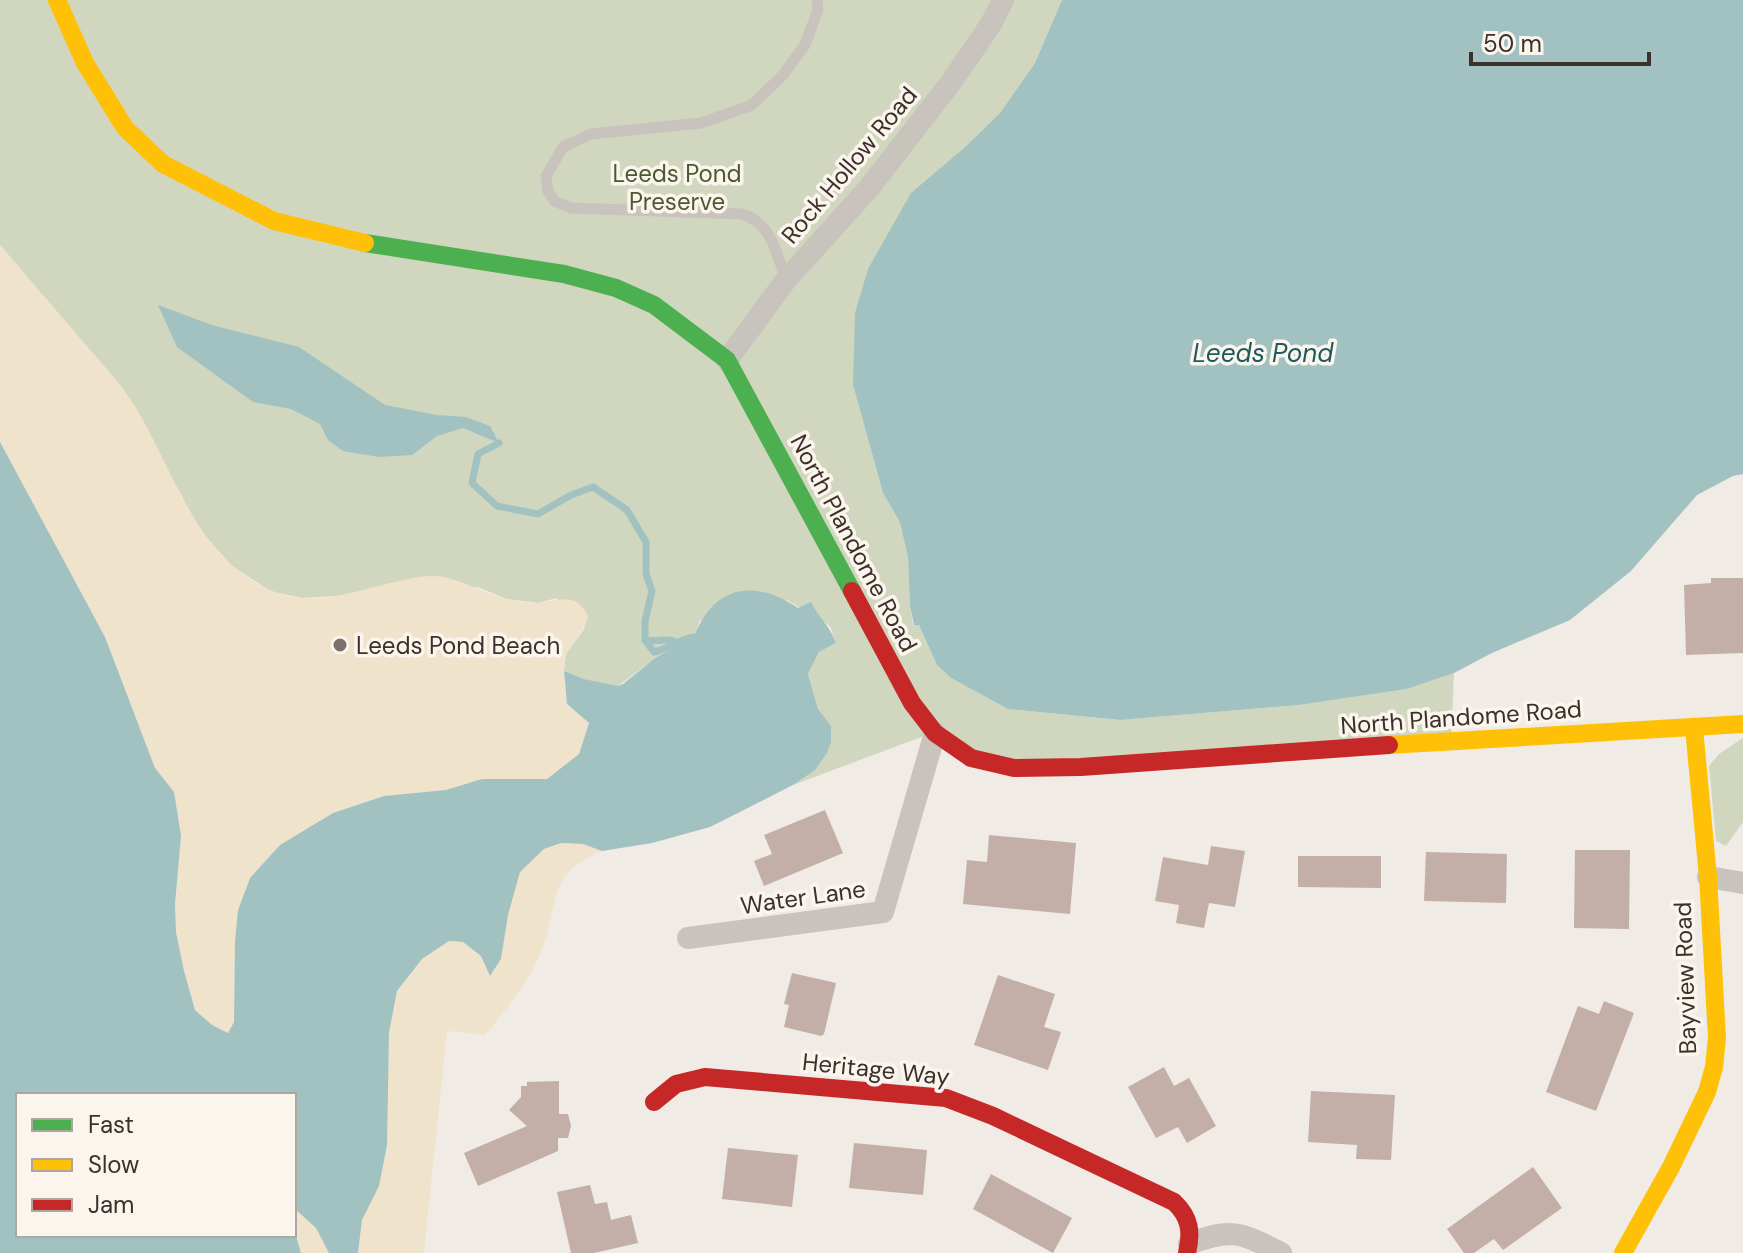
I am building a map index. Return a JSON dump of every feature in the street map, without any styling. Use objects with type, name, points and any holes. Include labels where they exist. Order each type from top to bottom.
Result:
[{"type":"main road","name":"North Plandome Road","points":[[57,0],[85,63],[125,128],[163,164],[223,197],[274,221],[353,241],[564,274],[616,288],[654,305],[727,360],[912,703],[935,733],[971,758],[1014,768],[1081,767],[1455,740],[1743,724]]},
{"type":"main road","name":"Bayview Road","points":[[1623,1253],[1671,1167],[1707,1092],[1714,1067],[1717,1038],[1708,877],[1694,728]]},
{"type":"main road","name":"Heritage Way","points":[[654,1102],[668,1088],[680,1082],[705,1077],[946,1098],[993,1116],[1165,1196],[1179,1206],[1187,1217],[1190,1231],[1188,1249]]},
{"type":"street","name":"Rock Hollow Road","points":[[727,360],[786,280],[869,188],[943,93],[991,24],[1003,0]]},
{"type":"street","name":"Water Lane","points":[[688,938],[883,912],[935,733]]},
{"type":"street","points":[[1708,877],[1743,883]]},
{"type":"street","points":[[1188,1249],[1211,1236],[1231,1233],[1254,1239],[1281,1253]]},
{"type":"lane","points":[[786,280],[769,233],[755,218],[742,214],[571,208],[554,201],[548,191],[546,176],[563,147],[591,134],[701,123],[752,105],[783,75],[805,45],[818,10],[817,0]]},
{"type":"green space","name":"Leeds Pond Preserve","points":[[0,0],[1062,0],[1035,63],[1000,113],[963,149],[853,385],[883,493],[900,521],[908,558],[913,625],[919,625],[937,665],[951,678],[1008,709],[1119,720],[1299,705],[1407,689],[1454,673],[1451,740],[1014,768],[932,733],[793,785],[816,767],[824,754],[830,726],[818,709],[808,674],[819,652],[836,643],[830,626],[787,600],[700,620],[694,637],[655,658],[618,686],[564,671],[566,654],[585,628],[556,598],[539,603],[506,599],[478,587],[302,598],[270,591],[231,565],[200,530],[126,393],[0,245]]},
{"type":"green space","points":[[1743,738],[1743,822],[1726,846],[1716,841],[1709,766],[1719,754]]},
{"type":"sand","name":"Leeds Pond Beach","points":[[0,245],[121,387],[142,419],[201,529],[242,574],[270,590],[309,598],[350,593],[411,578],[441,577],[512,600],[536,603],[571,600],[588,616],[568,651],[564,670],[567,704],[589,723],[579,754],[547,779],[482,779],[446,790],[384,796],[333,813],[280,845],[250,878],[238,910],[234,1023],[229,1033],[212,1025],[195,1010],[184,971],[176,932],[174,792],[155,768],[105,637],[0,442]]},
{"type":"sand","points":[[561,843],[584,844],[602,851],[583,860],[562,881],[547,935],[530,975],[485,1035],[447,1031],[424,1253],[358,1253],[362,1220],[379,1186],[389,1033],[397,991],[422,959],[449,941],[463,942],[481,956],[490,975],[501,959],[508,915],[520,872],[544,849]]},
{"type":"sand","points":[[296,1210],[316,1228],[329,1253],[301,1253],[296,1236]]},
{"type":"water","name":"Leeds Pond","points":[[1062,0],[1743,0],[1743,474],[1697,495],[1631,571],[1570,620],[1454,673],[1407,689],[1299,705],[1120,720],[1008,709],[951,678],[937,665],[919,625],[914,625],[908,558],[900,522],[883,493],[853,385],[855,313],[868,269],[911,193],[1000,113],[1035,63]]},
{"type":"water","points":[[158,305],[212,325],[299,347],[385,405],[466,417],[490,426],[499,443],[463,428],[437,436],[412,455],[379,457],[343,451],[328,440],[320,424],[291,409],[253,402],[177,347]]},
{"type":"water","points":[[0,442],[105,637],[155,768],[174,792],[181,836],[175,904],[176,932],[184,971],[195,1010],[212,1025],[228,1033],[234,1022],[238,910],[250,878],[280,845],[333,813],[384,796],[446,790],[482,779],[547,779],[579,754],[589,723],[567,704],[564,671],[584,679],[618,686],[623,684],[655,658],[694,637],[712,607],[737,592],[766,593],[798,608],[811,602],[836,643],[819,652],[808,674],[818,709],[831,726],[827,753],[815,770],[793,785],[710,827],[652,843],[602,851],[583,844],[561,843],[544,849],[520,872],[508,915],[501,959],[490,976],[481,956],[463,942],[449,941],[422,959],[397,991],[389,1033],[387,1145],[379,1186],[362,1220],[358,1253],[329,1253],[316,1228],[296,1210],[296,1093],[16,1093],[16,1237],[296,1236],[301,1253],[0,1253]]},
{"type":"building","points":[[1711,578],[1743,578],[1743,653],[1686,655],[1684,585],[1711,583]]},
{"type":"building","points":[[825,810],[843,853],[764,886],[754,861],[772,854],[764,835]]},
{"type":"building","points":[[989,835],[1076,843],[1070,914],[963,904],[967,860],[987,862]]},
{"type":"building","points":[[1211,846],[1245,851],[1235,907],[1209,903],[1204,928],[1176,923],[1179,905],[1155,901],[1163,857],[1208,865]]},
{"type":"building","points":[[1575,850],[1630,850],[1629,929],[1574,928]]},
{"type":"building","points":[[1426,852],[1507,854],[1506,903],[1424,901]]},
{"type":"building","points":[[1298,856],[1381,856],[1381,888],[1298,887]]},
{"type":"building","points":[[792,973],[836,983],[821,1036],[784,1027],[789,1005],[784,1004]]},
{"type":"building","points":[[998,975],[1055,994],[1044,1027],[1061,1032],[1048,1070],[974,1045]]},
{"type":"building","points":[[1604,1001],[1634,1013],[1596,1111],[1546,1092],[1578,1006],[1599,1014]]},
{"type":"building","points":[[1164,1067],[1174,1086],[1189,1078],[1216,1126],[1187,1143],[1178,1127],[1156,1138],[1128,1087]]},
{"type":"building","points":[[559,1081],[559,1114],[568,1114],[571,1126],[568,1138],[558,1138],[558,1151],[478,1186],[464,1153],[527,1126],[509,1110],[521,1097],[521,1086],[527,1086],[527,1082]]},
{"type":"building","points":[[1311,1091],[1395,1095],[1391,1160],[1356,1159],[1357,1145],[1308,1142]]},
{"type":"building","points":[[854,1143],[927,1150],[923,1195],[849,1188]]},
{"type":"building","points":[[728,1148],[798,1155],[792,1207],[722,1199]]},
{"type":"building","points":[[1533,1167],[1562,1208],[1503,1250],[1494,1239],[1474,1253],[1464,1253],[1447,1229]]},
{"type":"building","points":[[991,1174],[1072,1218],[1053,1253],[973,1209]]},
{"type":"building","points":[[590,1185],[595,1204],[607,1202],[611,1220],[631,1215],[638,1243],[594,1253],[571,1253],[557,1192]]},
{"type":"waterway","points":[[499,443],[478,454],[472,483],[497,506],[538,514],[571,495],[593,487],[627,510],[646,542],[646,574],[652,591],[645,621],[645,640],[654,652],[694,637]]},
{"type":"waterway","points":[[645,640],[676,642]]},
{"type":"traffic: fast","points":[[365,243],[564,274],[616,288],[654,305],[727,360],[852,591]]},
{"type":"traffic: slow","points":[[57,0],[85,63],[125,128],[163,164],[274,221],[365,243]]},
{"type":"traffic: slow","points":[[1389,745],[1743,724]]},
{"type":"traffic: slow","points":[[1623,1253],[1671,1167],[1707,1092],[1714,1067],[1717,1038],[1708,877],[1694,728]]},
{"type":"traffic: jam","points":[[852,591],[912,703],[935,733],[971,758],[1014,768],[1081,767],[1389,745]]},
{"type":"traffic: jam","points":[[654,1102],[676,1084],[705,1077],[946,1098],[993,1116],[1174,1202],[1188,1225],[1187,1253]]},
{"type":"place","name":"Leeds Pond Beach","points":[[340,645]]}]
